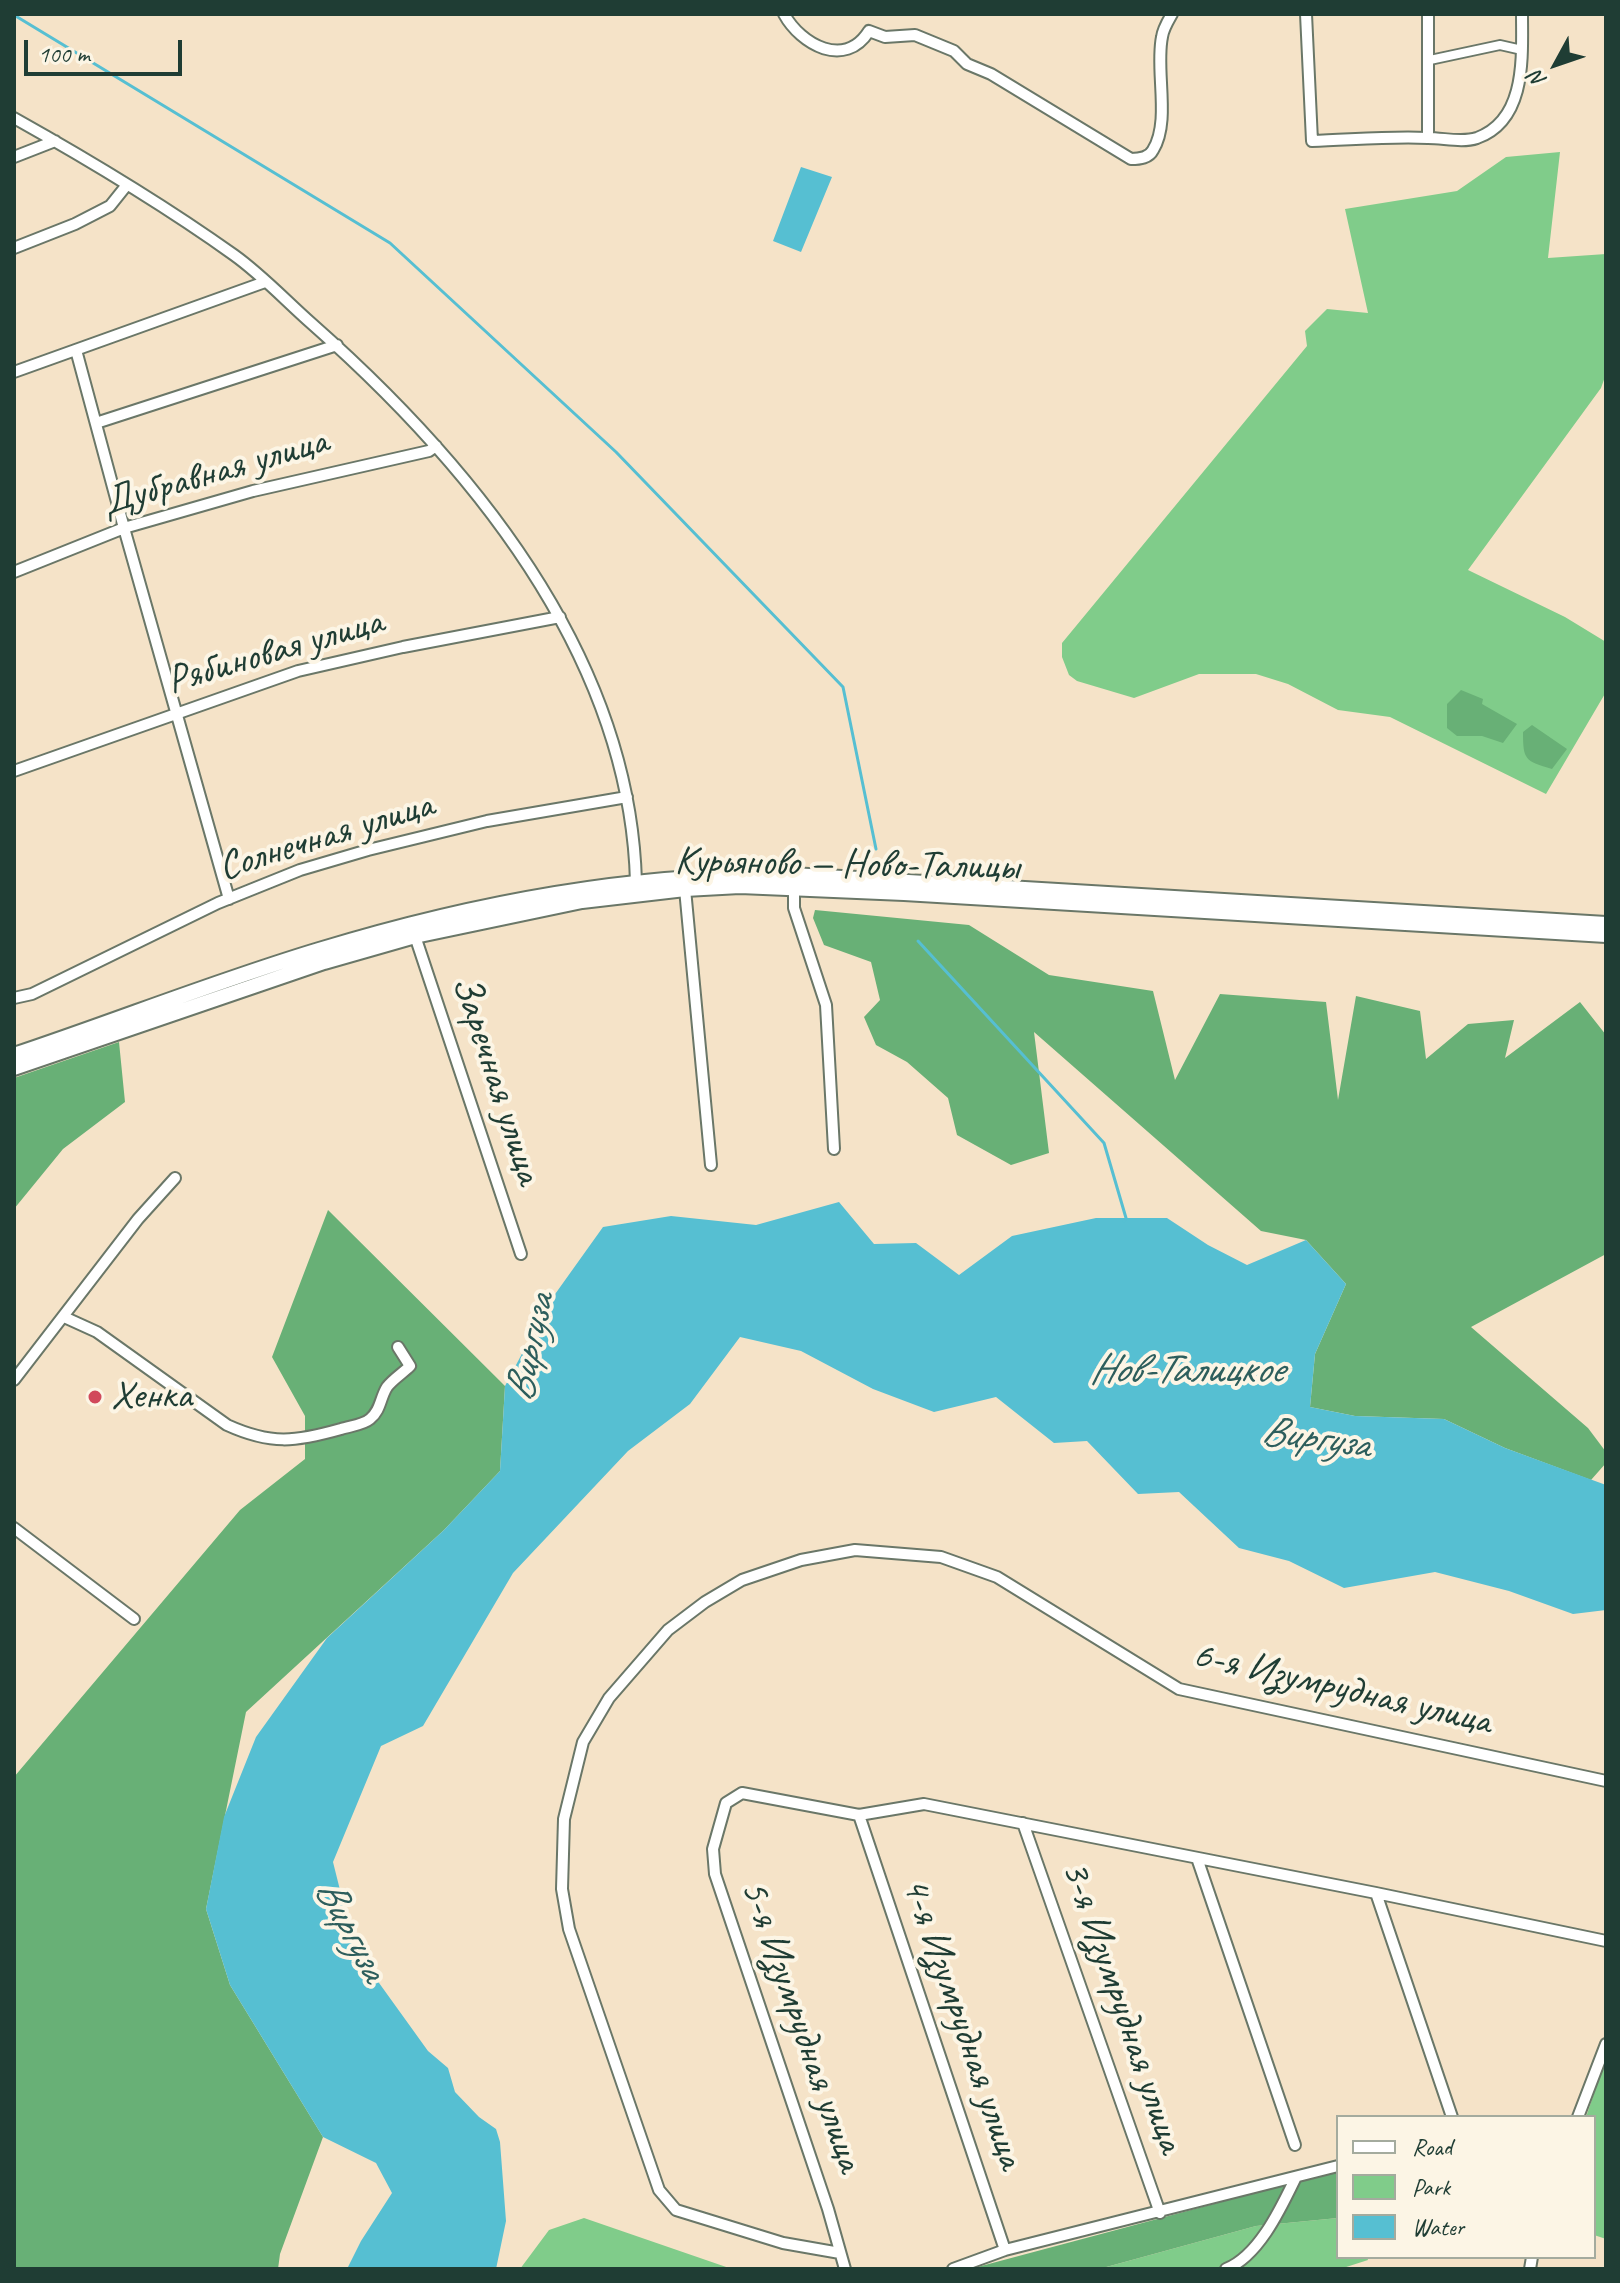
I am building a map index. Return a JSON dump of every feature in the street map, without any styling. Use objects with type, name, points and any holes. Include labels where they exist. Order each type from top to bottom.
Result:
[{"type":"main road","name":"Курьяново — Ново-Талицы","points":[[14,1055],[274,965],[504,903],[684,876],[792,875],[1606,924]]},
{"type":"main road","name":"Курьяново — Ново-Талицы","points":[[14,1068],[413,930],[582,901],[685,889],[740,886],[794,888],[1606,935]]},
{"type":"street","points":[[784,14],[805,41],[825,49],[845,50],[861,44],[869,31],[885,37],[915,35],[954,51],[967,64],[991,74],[1131,159],[1144,158],[1153,151],[1162,116],[1162,36],[1172,14]]},
{"type":"street","points":[[1306,14],[1312,141],[1428,137],[1475,139],[1490,131],[1512,104],[1521,77],[1522,14]]},
{"type":"street","points":[[1428,14],[1428,137]]},
{"type":"street","points":[[1430,60],[1500,45],[1522,50]]},
{"type":"street","points":[[14,118],[237,257],[337,345],[436,446],[506,535],[560,617],[601,711],[627,797],[635,843],[636,882]]},
{"type":"street","points":[[14,157],[55,141]]},
{"type":"street","points":[[14,248],[75,224],[110,206],[126,186]]},
{"type":"street","points":[[14,372],[265,282]]},
{"type":"street","points":[[96,423],[337,345]]},
{"type":"street","points":[[76,350],[229,899]]},
{"type":"street","name":"Дубравная улица","points":[[14,572],[124,528],[253,491],[429,451],[436,446]]},
{"type":"street","name":"Рябиновая улица","points":[[14,771],[298,671],[560,617]]},
{"type":"street","name":"Солнечная улица","points":[[14,998],[32,994],[105,956],[300,870],[487,821],[627,797]]},
{"type":"street","points":[[794,888],[794,908],[826,1005],[834,1149]]},
{"type":"street","points":[[685,889],[711,1165]]},
{"type":"street","name":"Заречная улица","points":[[413,930],[521,1254]]},
{"type":"street","points":[[14,1380],[148,1207],[175,1178]]},
{"type":"street","points":[[64,1317],[97,1332],[227,1425],[247,1434],[282,1441],[319,1435],[369,1420],[381,1407],[388,1385],[410,1366],[398,1347]]},
{"type":"street","points":[[14,1528],[134,1619]]},
{"type":"street","name":"6-я Изумрудная улица","points":[[840,2253],[783,2243],[676,2210],[659,2190],[569,1929],[562,1889],[564,1819],[583,1742],[609,1698],[668,1630],[705,1602],[742,1580],[801,1560],[855,1550],[941,1557],[997,1577],[1179,1689],[1606,1781]]},
{"type":"street","name":"5-я Изумрудная улица","points":[[845,2269],[828,2209],[715,1874],[713,1849],[726,1803],[742,1793],[859,1815]]},
{"type":"street","points":[[859,1815],[924,1804],[1606,1941]]},
{"type":"street","name":"4-я Изумрудная улица","points":[[859,1815],[1005,2250]]},
{"type":"street","name":"3-я Изумрудная улица","points":[[1023,1823],[1160,2213]]},
{"type":"street","points":[[1197,1858],[1295,2145]]},
{"type":"street","points":[[1376,1893],[1451,2115]]},
{"type":"street","points":[[1579,2115],[1606,2044]]},
{"type":"street","points":[[953,2269],[1005,2250],[1336,2167]]},
{"type":"street","points":[[1226,2269],[1246,2258],[1279,2212],[1296,2177]]},
{"type":"green space","points":[[1560,152],[1548,258],[1606,254],[1606,374],[1601,388],[1468,570],[1565,617],[1606,642],[1606,692],[1546,794],[1390,717],[1338,710],[1288,684],[1256,674],[1199,674],[1134,698],[1077,681],[1069,675],[1062,657],[1062,643],[1307,346],[1305,331],[1327,309],[1368,313],[1345,209],[1457,191],[1506,157]]},
{"type":"green space","points":[[1461,690],[1483,699],[1482,704],[1517,724],[1503,743],[1482,736],[1457,736],[1447,728],[1447,704]]},
{"type":"green space","points":[[1532,725],[1567,749],[1552,769],[1536,764],[1525,754],[1523,732]]},
{"type":"green space","points":[[815,910],[969,925],[1049,975],[1153,991],[1175,1080],[1220,994],[1326,1002],[1338,1100],[1356,996],[1420,1011],[1426,1059],[1468,1024],[1514,1020],[1505,1058],[1580,1002],[1606,1035],[1606,1254],[1471,1327],[1588,1428],[1606,1452],[1606,1463],[1591,1480],[1505,1448],[1444,1419],[1355,1416],[1310,1407],[1315,1354],[1346,1284],[1306,1240],[1261,1231],[1034,1032],[1049,1153],[1011,1165],[957,1135],[948,1098],[907,1062],[876,1045],[864,1017],[880,1000],[871,962],[824,945],[813,918]]},
{"type":"green space","points":[[119,1042],[125,1102],[63,1149],[14,1209],[14,1078]]},
{"type":"green space","points":[[328,1210],[505,1386],[500,1471],[444,1530],[246,1712],[206,1909],[230,1985],[323,2137],[280,2254],[278,2269],[14,2269],[14,1777],[240,1510],[305,1459],[305,1416],[272,1357]]},
{"type":"green space","points":[[1606,2058],[1606,2239],[1596,2236],[1596,2115],[1587,2115]]},
{"type":"green space","points":[[1336,2171],[1336,2218],[1256,2226],[1099,2269],[970,2269]]},
{"type":"green space","points":[[584,2218],[732,2269],[520,2269],[549,2230]]},
{"type":"green space","points":[[1336,2218],[1336,2259],[1368,2260],[1340,2269],[1099,2269],[1256,2226]]},
{"type":"water","points":[[801,167],[832,177],[801,252],[773,241]]},
{"type":"water","name":"Нов-Талицкое","points":[[839,1202],[874,1244],[916,1243],[959,1275],[1012,1236],[1096,1218],[1167,1218],[1208,1245],[1247,1265],[1306,1240],[1346,1284],[1315,1354],[1310,1407],[1355,1416],[1444,1419],[1505,1448],[1606,1485],[1606,1610],[1573,1614],[1509,1591],[1435,1572],[1344,1588],[1289,1561],[1239,1548],[1179,1492],[1138,1494],[1087,1441],[1054,1443],[996,1397],[934,1412],[873,1389],[801,1351],[740,1337],[690,1404],[628,1451],[513,1573],[423,1726],[381,1746],[333,1862],[352,1938],[361,1949],[369,1969],[428,2051],[448,2068],[455,2092],[479,2117],[496,2129],[500,2142],[506,2221],[496,2269],[347,2269],[392,2193],[376,2163],[323,2137],[230,1985],[206,1909],[224,1817],[256,1737],[327,1638],[444,1530],[500,1471],[505,1386],[548,1304],[603,1227],[671,1216],[756,1225]]},
{"type":"waterway","points":[[14,15],[390,243],[616,452],[843,687],[876,849]]},
{"type":"waterway","points":[[918,941],[1104,1143],[1126,1218],[1124,1221]]},
{"type":"place","name":"Хенка","points":[[95,1397]]},
{"type":"water label","name":"Виргуза","points":[[531,1348]]},
{"type":"water label","name":"Виргуза","points":[[1315,1439]]},
{"type":"water label","name":"Виргуза","points":[[350,1930]]}]
